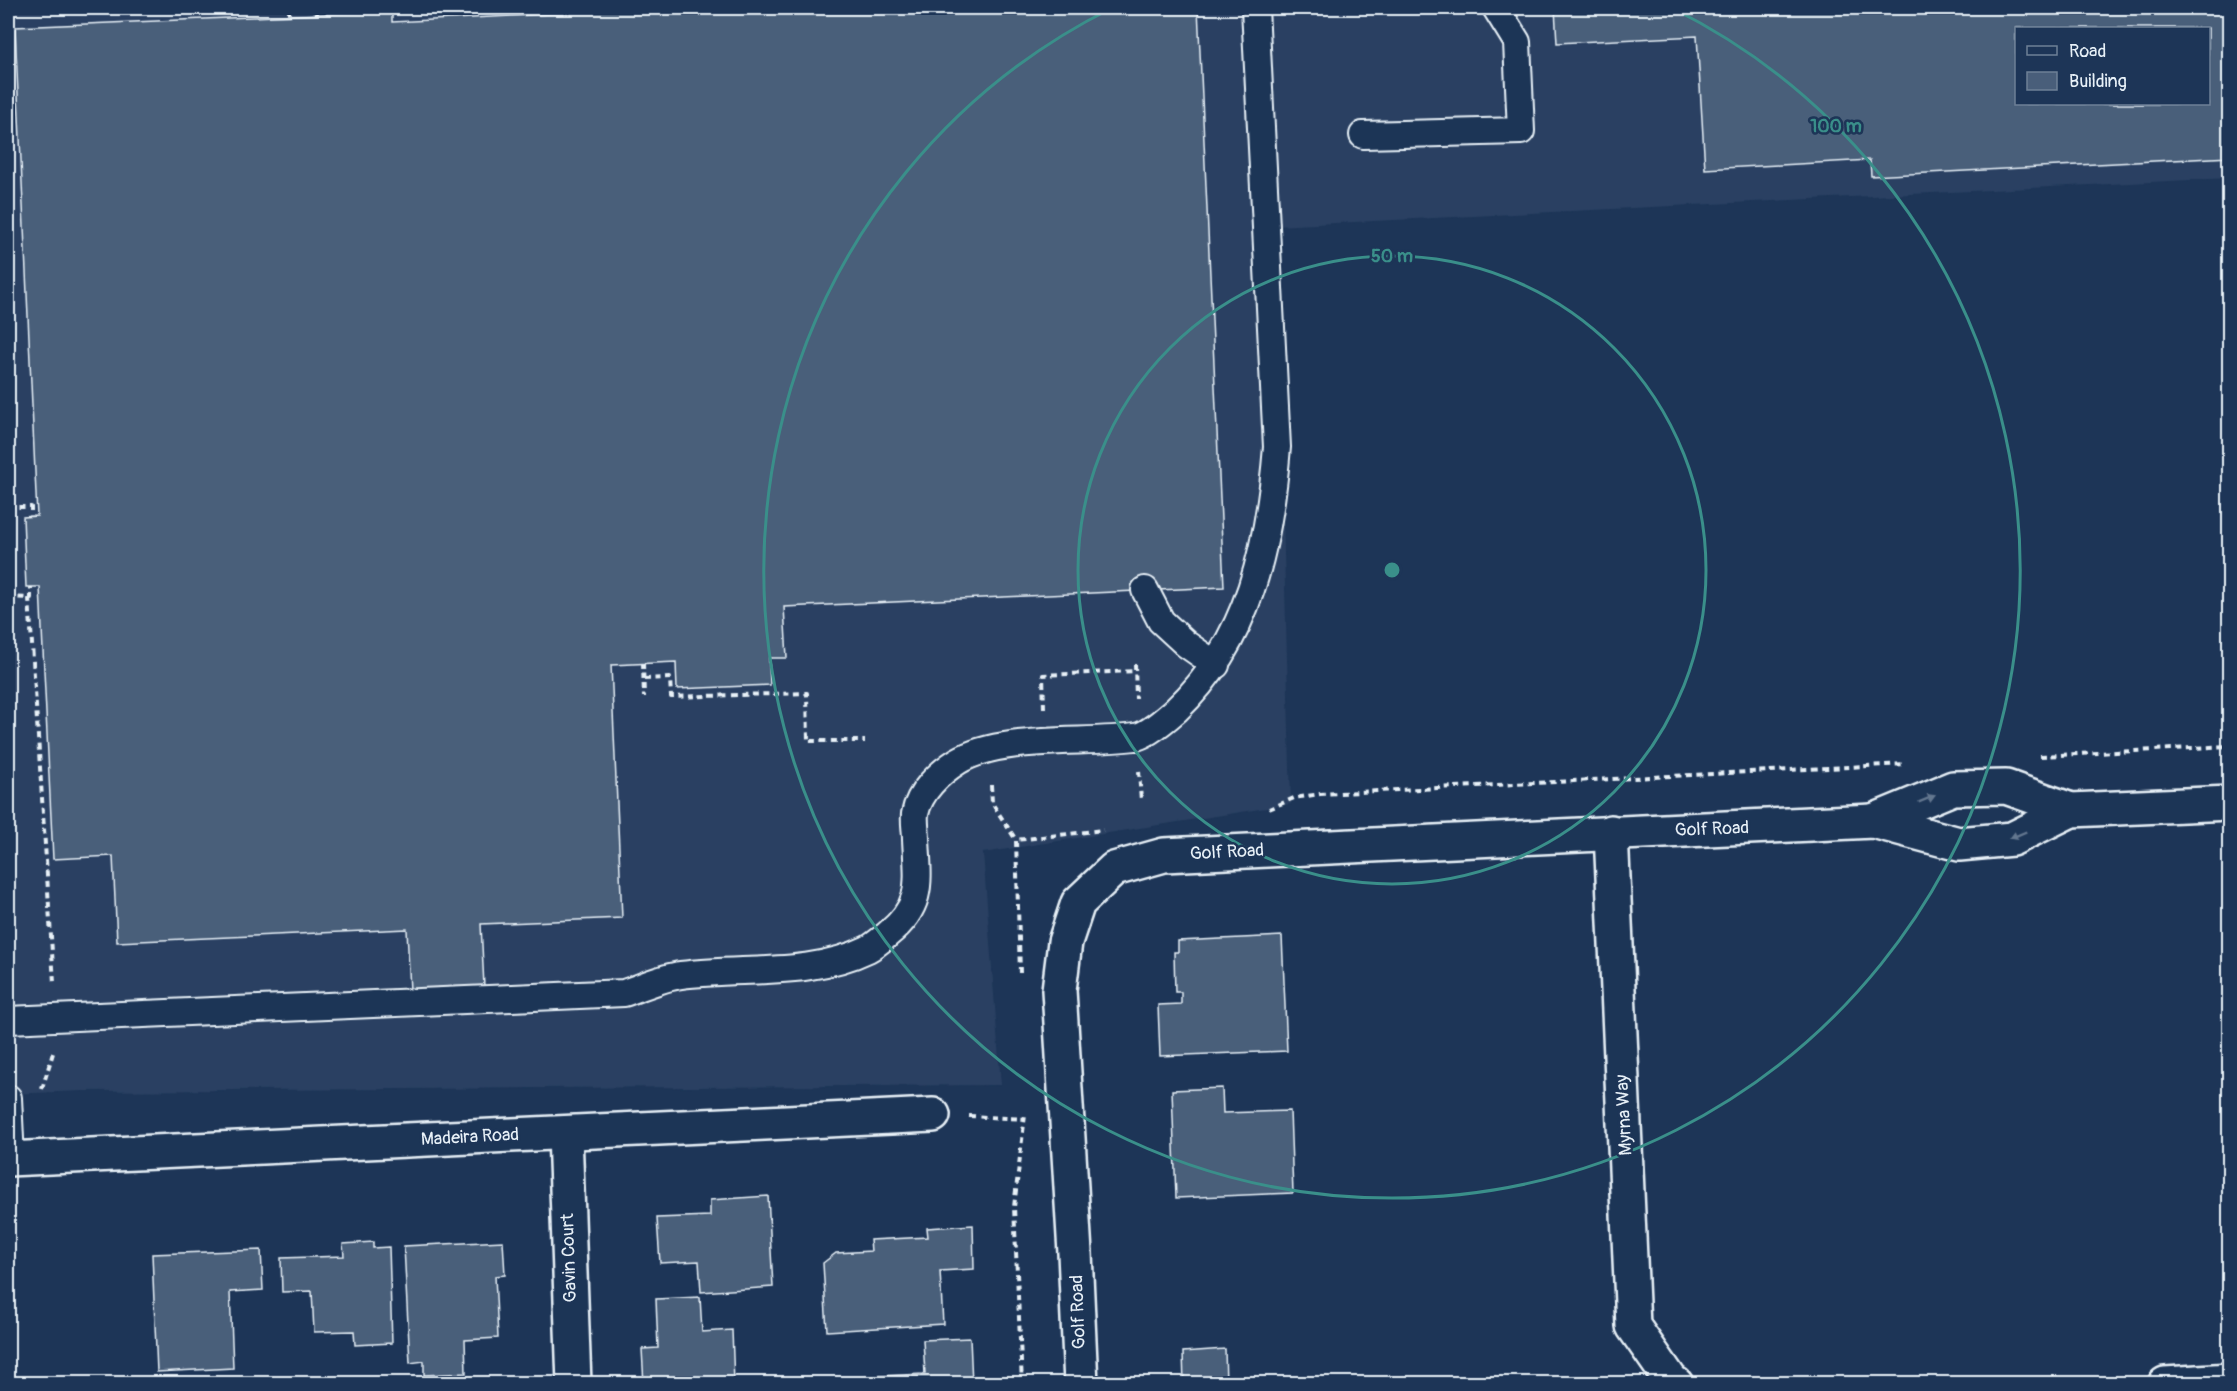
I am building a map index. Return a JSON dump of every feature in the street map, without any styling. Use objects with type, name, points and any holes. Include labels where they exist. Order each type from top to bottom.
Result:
[{"type":"street","name":"Golf Road","points":[[1873,821],[1953,788],[2006,787],[2071,810],[2229,803]]},
{"type":"street","name":"Golf Road","points":[[1080,1383],[1075,1253],[1059,990],[1065,942],[1078,903],[1114,870],[1164,855],[1873,821],[1959,844],[2012,839],[2071,810]]},
{"type":"street","name":"Myrna Way","points":[[1611,832],[1633,1326],[1672,1382],[1676,1383]]},
{"type":"street","name":"Madeira Road","points":[[9,1159],[933,1115]]},
{"type":"street","name":"Gavin Court","points":[[565,1133],[574,1383]]},
{"type":"street","points":[[2165,1383],[2229,1380]]},
{"type":"lane","points":[[8,1020],[624,993],[680,975],[798,968],[834,962],[870,948],[897,927],[913,905],[918,885],[915,816],[919,803],[930,784],[961,759],[990,750],[1049,741],[1138,737],[1176,710],[1192,695],[1216,665],[1243,612],[1260,565],[1273,500],[1277,447],[1255,8]]},
{"type":"lane","points":[[1363,135],[1521,131],[1517,42],[1496,8]]},
{"type":"lane","points":[[1145,590],[1161,621],[1186,644],[1216,665]]},
{"type":"lane","points":[[8,1098],[9,1159]]},
{"type":"path","points":[[289,8],[289,15]]},
{"type":"path","points":[[317,8],[318,14]]},
{"type":"path","points":[[8,507],[31,507],[31,517]]},
{"type":"path","points":[[8,597],[32,598],[31,587]]},
{"type":"path","points":[[28,598],[54,985]]},
{"type":"path","points":[[643,663],[644,697]]},
{"type":"path","points":[[1135,664],[1137,709]]},
{"type":"path","points":[[1044,713],[1042,675],[1135,671]]},
{"type":"path","points":[[644,679],[670,678],[671,697],[807,693],[808,741],[865,741]]},
{"type":"path","points":[[2035,756],[2229,746]]},
{"type":"path","points":[[1264,816],[1270,809],[1294,798],[1320,794],[1910,764]]},
{"type":"path","points":[[1139,770],[1141,801]]},
{"type":"path","points":[[991,780],[992,803],[1016,840],[1020,976]]},
{"type":"path","points":[[1016,840],[1105,830]]},
{"type":"path","points":[[41,1093],[54,1049]]},
{"type":"path","points":[[1022,1383],[1014,1207],[1025,1107]]},
{"type":"path","points":[[933,1115],[1025,1119]]},
{"type":"shaded area","points":[[8,8],[2229,8],[2229,178],[1275,226],[1291,804],[983,853],[1001,1085],[83,1091],[8,1094]]},
{"type":"building","points":[[572,8],[1198,8],[1224,587],[784,607],[787,658],[769,658],[770,685],[677,689],[676,662],[611,665],[622,918],[481,924],[484,987],[410,991],[407,929],[117,942],[113,856],[53,859],[40,587],[26,587],[23,517],[37,516],[15,27],[392,11],[392,22],[572,13]]},
{"type":"building","points":[[1555,8],[2230,8],[2230,157],[1871,176],[1870,160],[1705,169],[1697,36],[1557,43]]},
{"type":"building","points":[[1282,936],[1287,1051],[1160,1056],[1158,1005],[1181,1004],[1181,992],[1175,992],[1174,952],[1178,952],[1178,941]]},
{"type":"building","points":[[1222,1088],[1223,1113],[1290,1111],[1293,1193],[1176,1198],[1172,1090]]},
{"type":"building","points":[[768,1196],[773,1287],[701,1292],[699,1261],[660,1263],[657,1218],[710,1216],[710,1200]]},
{"type":"building","points":[[973,1225],[974,1269],[940,1271],[943,1324],[827,1331],[823,1263],[836,1253],[871,1251],[870,1240],[928,1237],[927,1228]]},
{"type":"building","points":[[503,1241],[505,1275],[495,1276],[498,1338],[465,1340],[466,1373],[424,1375],[424,1361],[410,1363],[404,1246]]},
{"type":"building","points":[[373,1242],[373,1248],[389,1247],[392,1343],[355,1345],[354,1331],[314,1332],[312,1291],[282,1292],[281,1258],[344,1256],[343,1244]]},
{"type":"building","points":[[261,1250],[263,1290],[230,1292],[233,1368],[157,1372],[152,1254]]},
{"type":"building","points":[[700,1297],[702,1332],[732,1330],[734,1384],[644,1384],[642,1349],[658,1348],[656,1299]]},
{"type":"building","points":[[970,1338],[972,1384],[858,1384],[858,1377],[925,1374],[923,1340]]},
{"type":"building","points":[[1225,1349],[1226,1384],[1184,1384],[1183,1352]]}]
